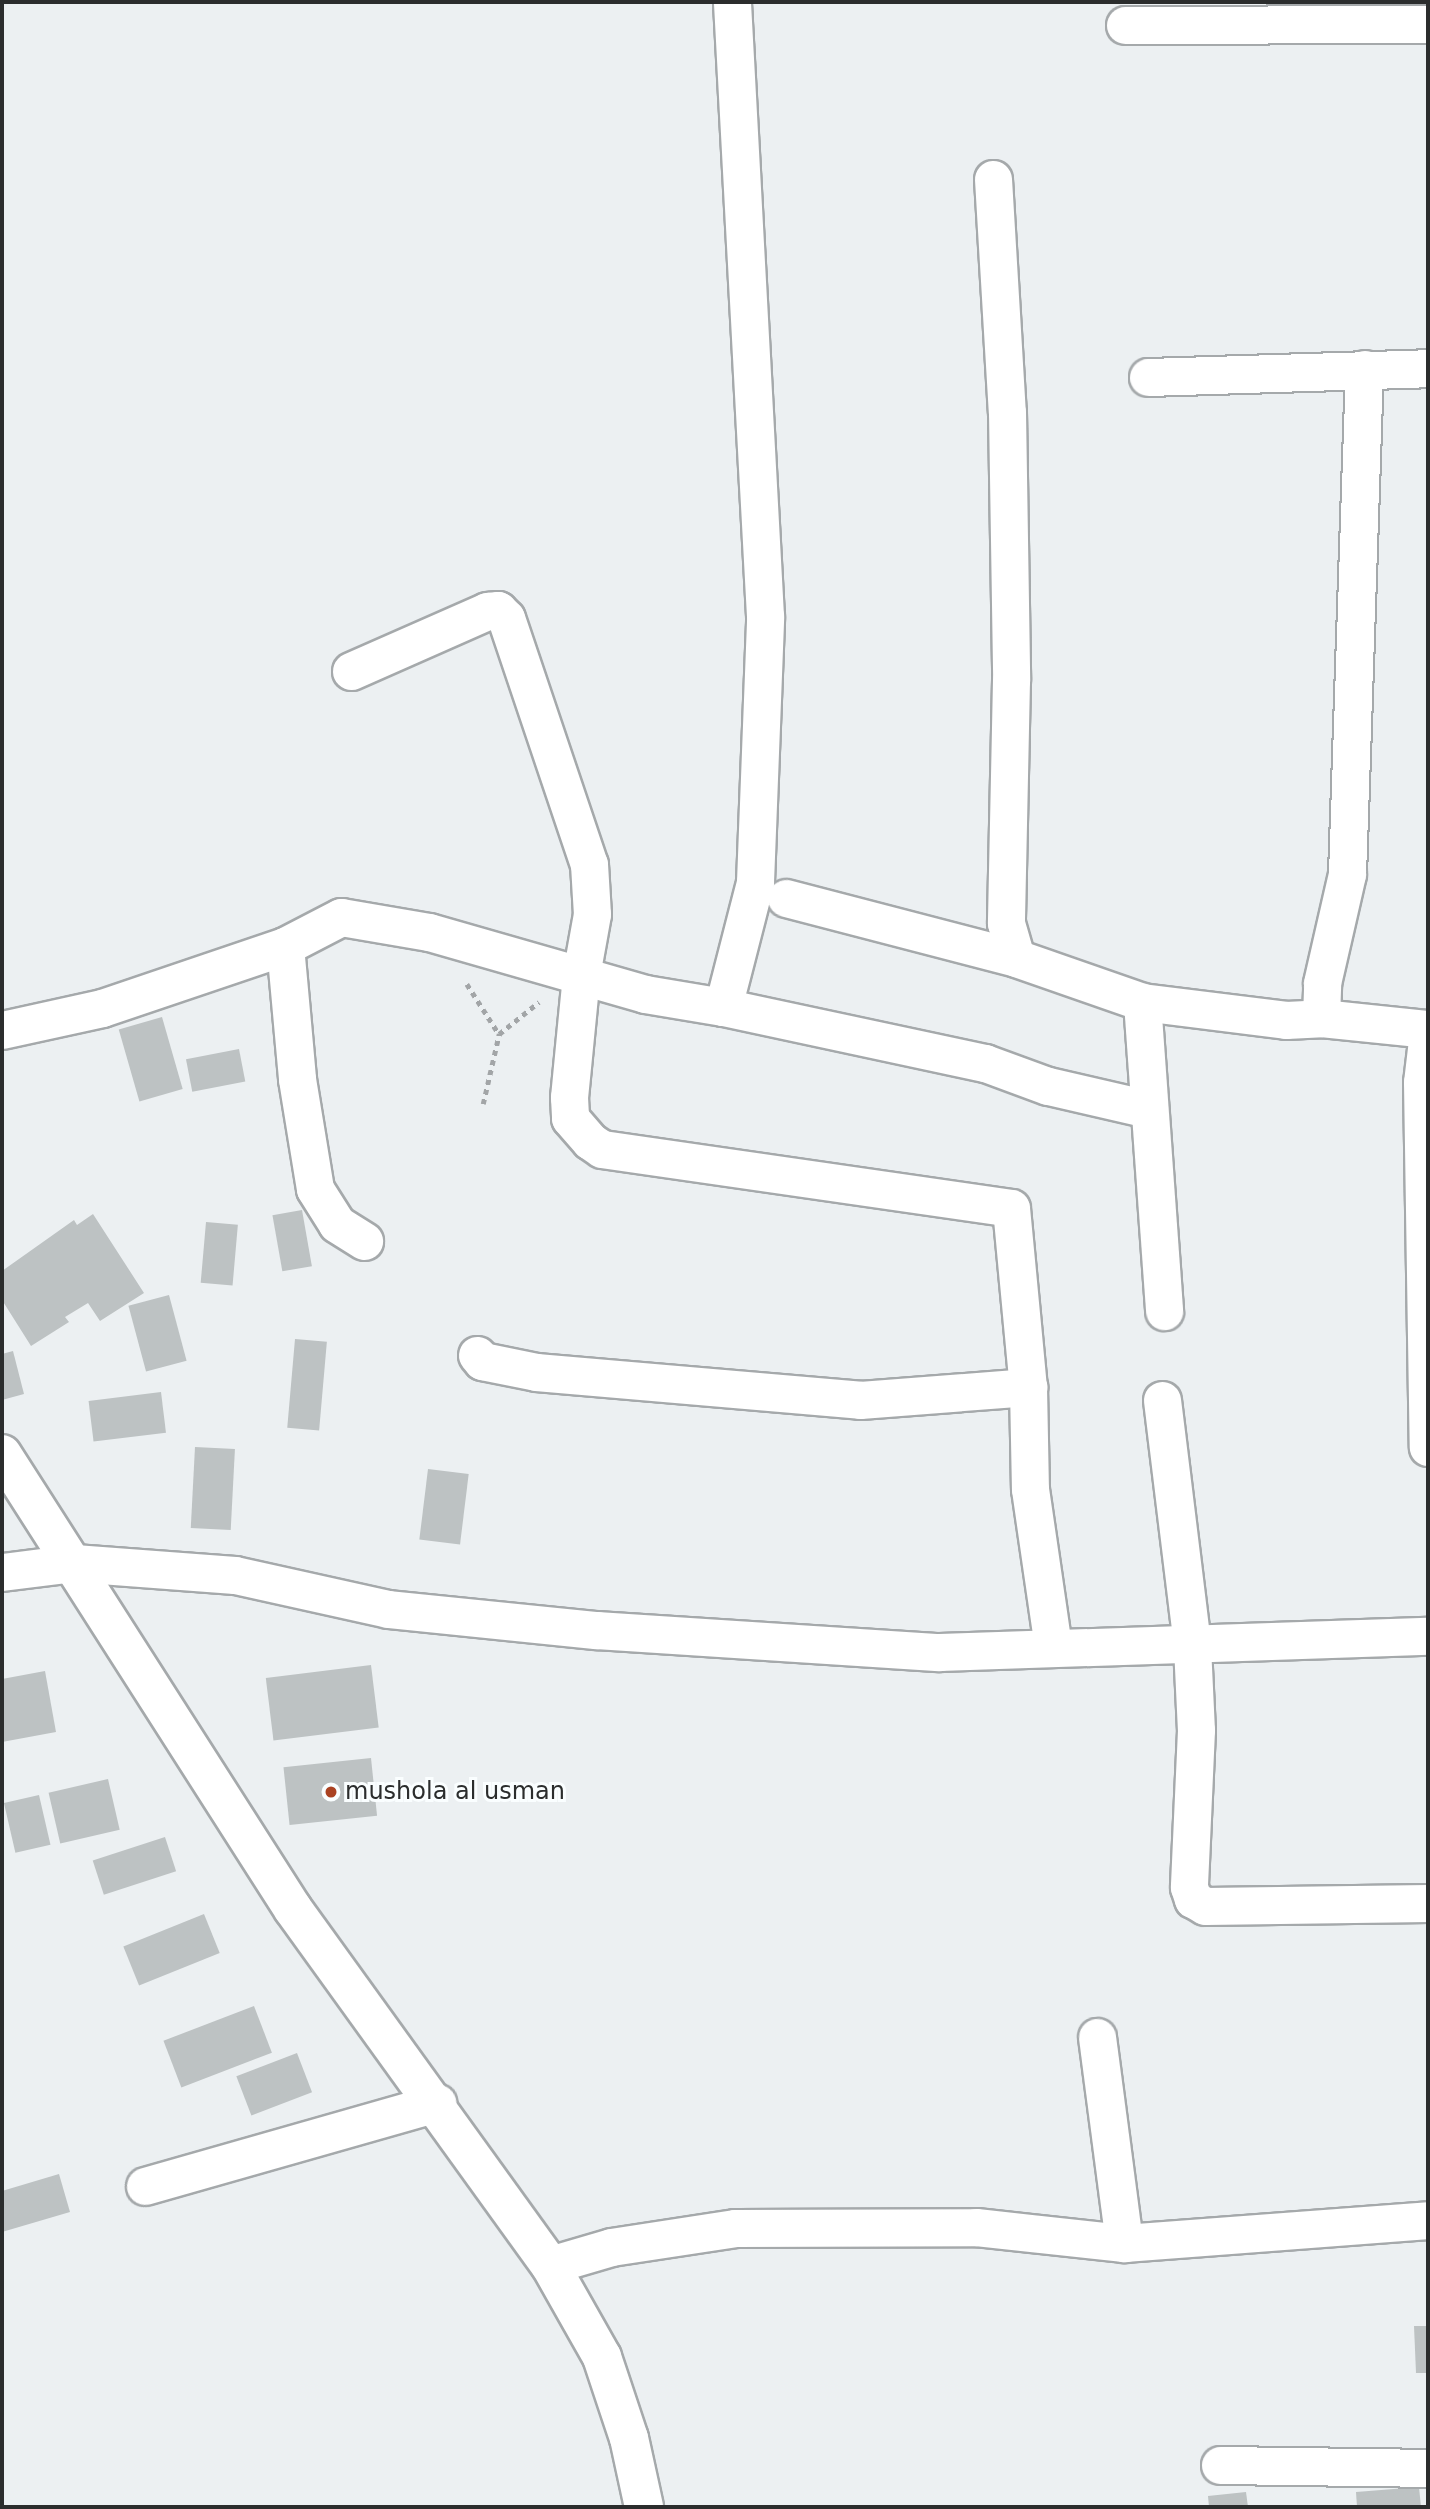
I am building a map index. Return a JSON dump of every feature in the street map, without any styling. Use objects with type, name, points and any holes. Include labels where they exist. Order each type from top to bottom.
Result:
[{"type":"main road","points":[[2,1454],[293,1909],[437,2103],[550,2265],[602,2357],[629,2438],[644,2507]]},
{"type":"street","points":[[723,1006],[755,882],[765,616],[732,2]]},
{"type":"street","points":[[1125,25],[1428,24]]},
{"type":"street","points":[[993,179],[1007,412],[1011,680],[1006,923],[1016,958]]},
{"type":"street","points":[[1147,377],[1428,368]]},
{"type":"street","points":[[1321,1018],[1322,983],[1347,874],[1364,369]]},
{"type":"street","points":[[351,671],[487,611],[498,610],[506,618],[589,864],[592,914],[569,973],[570,1118],[602,1149],[1011,1208],[1028,1387],[1030,1489],[1053,1647]]},
{"type":"street","points":[[786,898],[1016,958],[1142,1002],[1286,1020],[1321,1018],[1428,1031],[1425,1125],[1428,1447]]},
{"type":"street","points":[[2,1030],[102,1008],[285,946],[341,917],[429,932],[645,994],[723,1006],[985,1063],[1048,1086],[1149,1109]]},
{"type":"street","points":[[285,946],[297,1079],[315,1189],[337,1224],[364,1241]]},
{"type":"street","points":[[1142,1002],[1164,1311]]},
{"type":"street","points":[[477,1355],[482,1361],[536,1372],[860,1400],[1028,1387]]},
{"type":"street","points":[[1162,1400],[1192,1646],[1196,1730],[1189,1887],[1193,1899],[1205,1906],[1428,1903]]},
{"type":"street","points":[[2,1572],[74,1563],[235,1575],[388,1609],[596,1630],[939,1652],[1053,1647],[1192,1646],[1428,1636]]},
{"type":"street","points":[[1097,2037],[1124,2243]]},
{"type":"street","points":[[145,2186],[289,2148],[437,2103]]},
{"type":"street","points":[[550,2265],[611,2247],[735,2228],[976,2227],[1124,2243],[1428,2220]]},
{"type":"street","points":[[1220,2465],[1428,2468]]},
{"type":"path","points":[[483,1104],[499,1034],[538,1004],[569,973]]},
{"type":"building","points":[[162,1017],[183,1089],[139,1101],[119,1029]]},
{"type":"building","points":[[239,1049],[245,1081],[192,1092],[186,1059]]},
{"type":"building","points":[[302,1210],[312,1266],[282,1271],[272,1215]]},
{"type":"building","points":[[93,1214],[144,1293],[100,1321],[88,1303],[65,1317],[69,1322],[31,1346],[2,1300],[2,1271],[74,1220],[77,1225]]},
{"type":"building","points":[[206,1222],[238,1225],[233,1286],[201,1283]]},
{"type":"building","points":[[169,1295],[187,1361],[146,1372],[128,1306]]},
{"type":"building","points":[[295,1339],[327,1342],[319,1430],[287,1428]]},
{"type":"building","points":[[13,1351],[24,1394],[2,1400],[2,1354]]},
{"type":"building","points":[[161,1392],[166,1433],[94,1442],[89,1401]]},
{"type":"building","points":[[195,1447],[235,1449],[231,1530],[191,1528]]},
{"type":"building","points":[[428,1469],[469,1474],[460,1544],[419,1539]]},
{"type":"building","points":[[371,1665],[379,1728],[273,1740],[266,1678]]},
{"type":"building","points":[[45,1671],[56,1732],[2,1742],[2,1679]]},
{"type":"building","name":"mushola al usman","points":[[371,1758],[377,1816],[290,1825],[283,1767]]},
{"type":"building","points":[[108,1779],[120,1830],[60,1843],[49,1793]]},
{"type":"building","points":[[39,1795],[50,1845],[15,1853],[4,1803]]},
{"type":"building","points":[[165,1837],[176,1871],[104,1895],[93,1860]]},
{"type":"building","points":[[204,1914],[220,1953],[139,1986],[123,1947]]},
{"type":"building","points":[[254,2006],[272,2053],[181,2087],[163,2041]]},
{"type":"building","points":[[297,2053],[312,2092],[251,2116],[236,2076]]},
{"type":"building","points":[[59,2174],[70,2212],[2,2232],[2,2191]]},
{"type":"building","points":[[1414,2326],[1428,2326],[1428,2373],[1416,2373]]},
{"type":"building","points":[[1419,2487],[1421,2507],[1357,2507],[1356,2492]]},
{"type":"building","points":[[1246,2492],[1248,2507],[1209,2507],[1208,2496]]},
{"type":"place","name":"mushola al usman","points":[[331,1792]]}]
